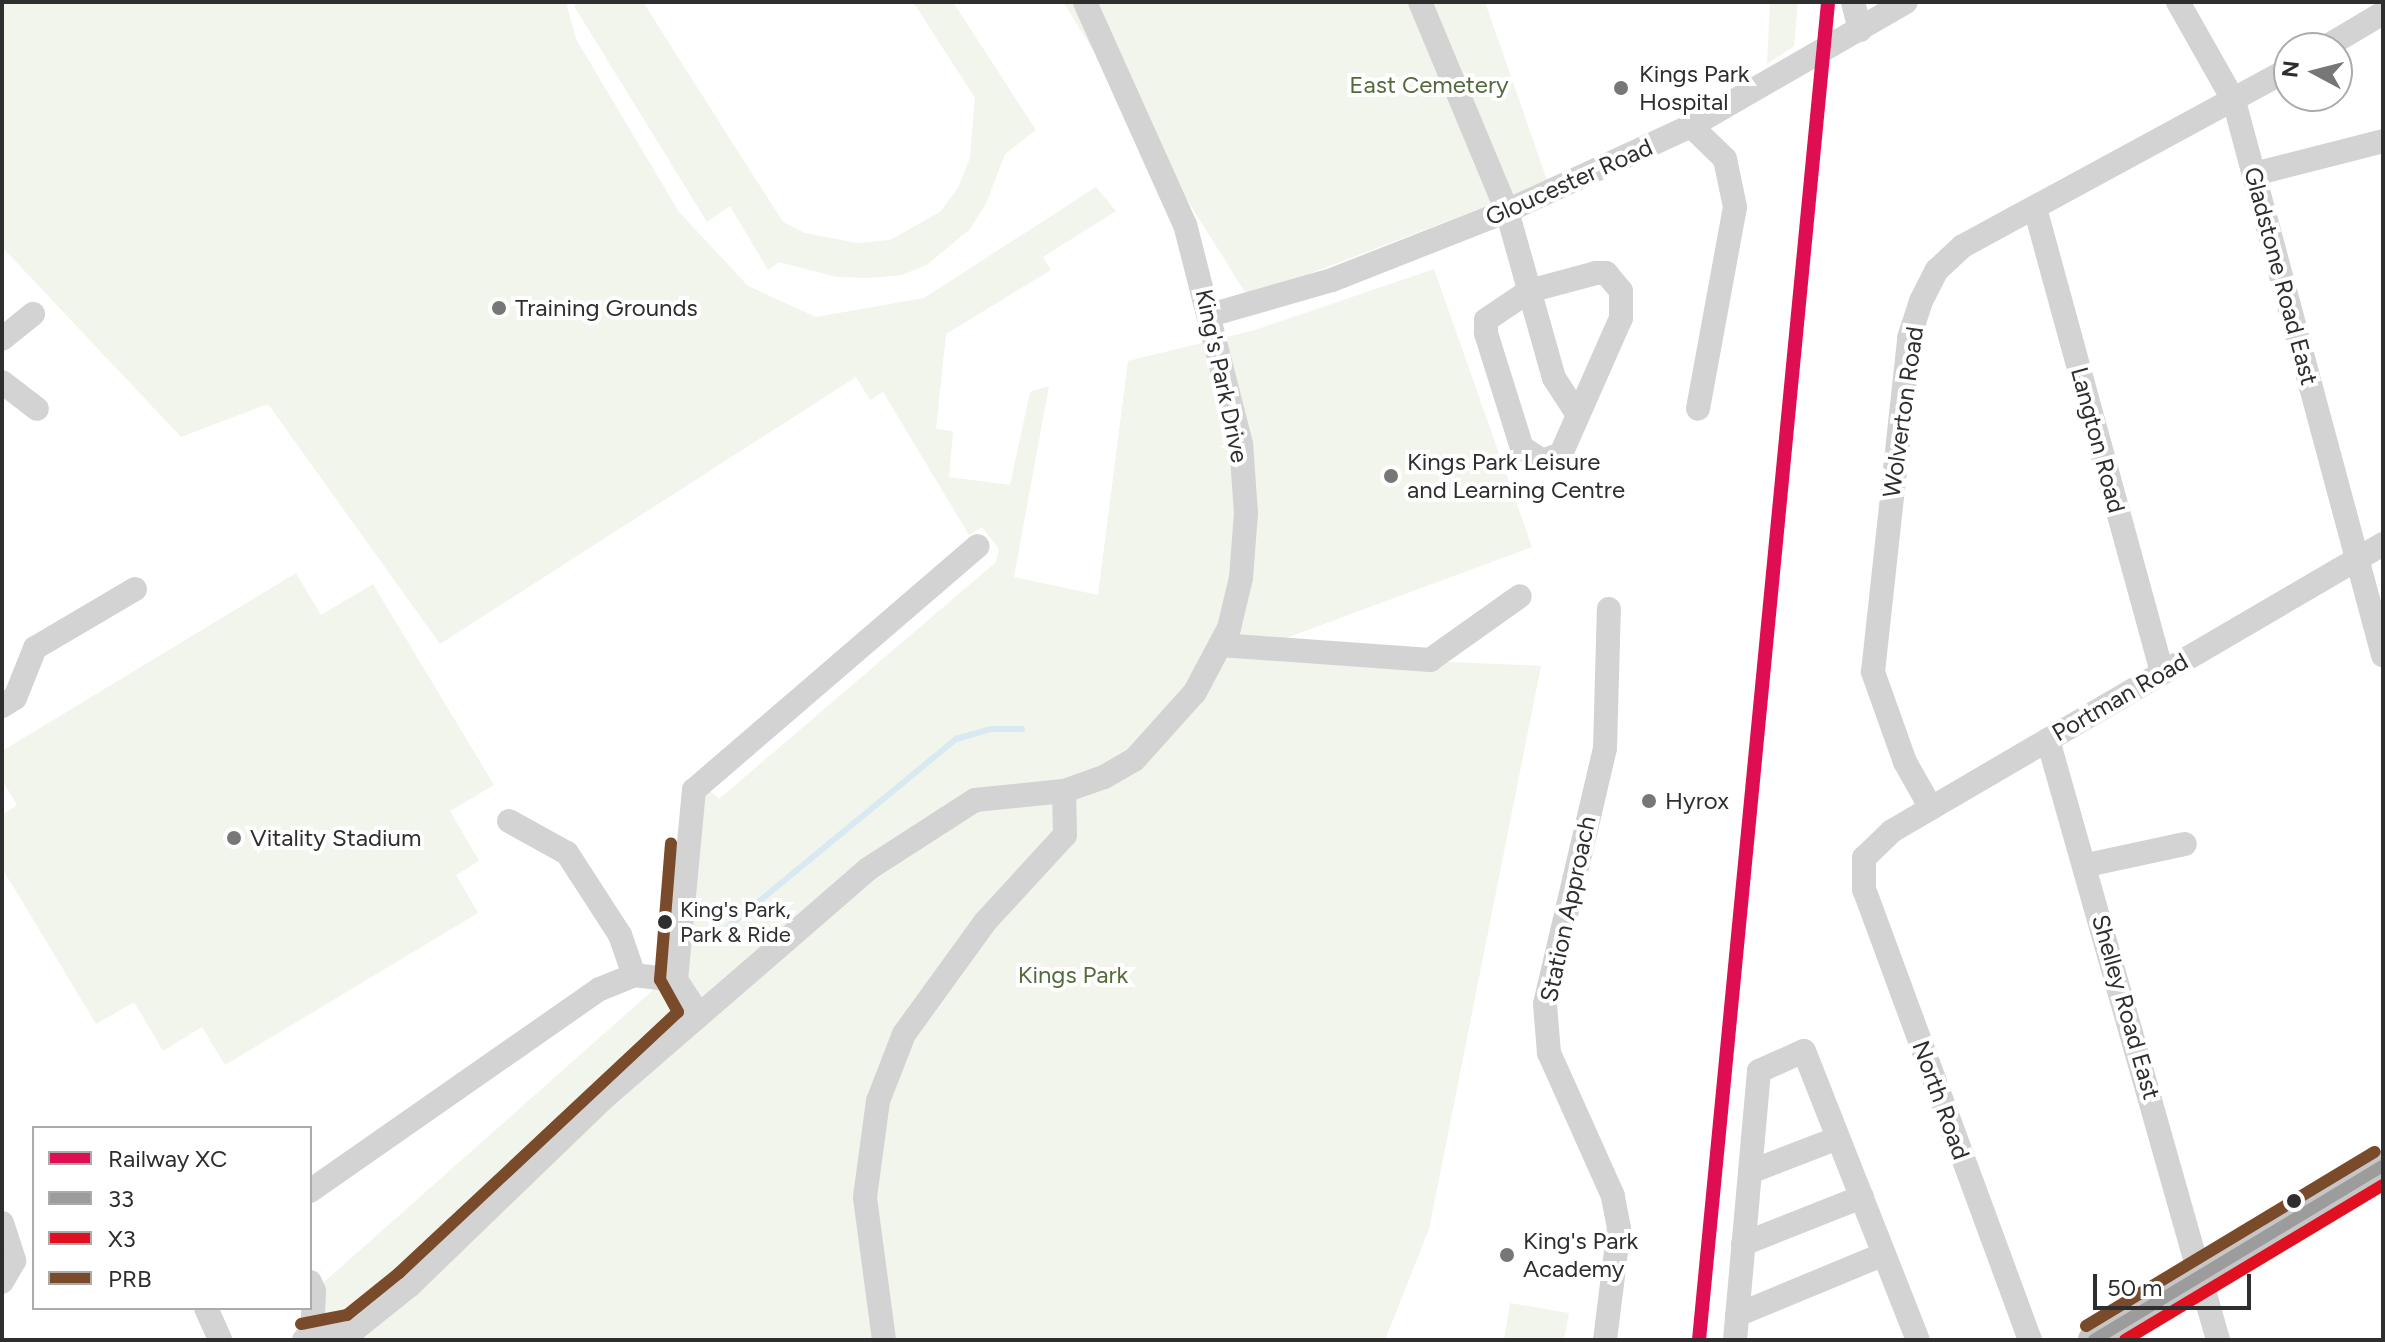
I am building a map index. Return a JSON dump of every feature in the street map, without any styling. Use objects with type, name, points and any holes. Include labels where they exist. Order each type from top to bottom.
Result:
[{"type":"main road","points":[[2094,1340],[2383,1166]]},
{"type":"street","name":"King's Park Drive","points":[[308,1339],[354,1330],[410,1285],[605,1097],[859,875],[975,800],[1064,791],[1134,760],[1195,692],[1220,645],[1241,578],[1246,513],[1241,444],[1185,225],[1085,2]]},
{"type":"street","points":[[1420,2],[1507,211],[1554,378],[1576,412]]},
{"type":"street","points":[[1853,2],[1856,33]]},
{"type":"street","name":"Gloucester Road","points":[[1210,315],[1332,280],[1507,211],[1691,126],[1906,2]]},
{"type":"street","name":"Gladstone Road East","points":[[2178,2],[2234,101],[2383,655]]},
{"type":"street","points":[[2351,32],[2383,13]]},
{"type":"street","name":"Wolverton Road","points":[[1931,808],[1905,762],[1873,672],[1909,338],[1937,270],[1963,246],[2273,78]]},
{"type":"street","points":[[1691,126],[1725,159],[1735,207],[1698,409]]},
{"type":"street","points":[[2254,174],[2383,141]]},
{"type":"street","name":"Langton Road","points":[[2035,208],[2162,673]]},
{"type":"street","points":[[1606,273],[1621,291],[1621,318],[1554,459],[1543,461],[1522,448],[1486,333],[1486,320],[1491,312],[1529,291],[1606,273]]},
{"type":"street","points":[[2,339],[33,314]]},
{"type":"street","points":[[2,382],[37,409]]},
{"type":"street","name":"Portman Road","points":[[1864,858],[1873,844],[1931,808],[2383,544]]},
{"type":"street","points":[[699,1015],[676,980],[694,790],[978,546]]},
{"type":"street","points":[[2,706],[15,698],[35,648],[135,589]]},
{"type":"street","points":[[1220,645],[1430,660],[1520,596]]},
{"type":"street","name":"Station Approach","points":[[1605,1340],[1619,1228],[1613,1196],[1549,1053],[1545,1004],[1605,748],[1609,609]]},
{"type":"street","name":"Shelley Road East","points":[[2048,740],[2087,865],[2218,1340]]},
{"type":"street","points":[[884,1340],[865,1197],[878,1101],[904,1034],[985,922],[1065,835],[1064,791]]},
{"type":"street","points":[[509,821],[567,853],[620,935],[634,975]]},
{"type":"street","points":[[2087,865],[2185,844]]},
{"type":"street","name":"North Road","points":[[1864,858],[1864,890],[2030,1340]]},
{"type":"street","points":[[312,1190],[589,997],[634,975],[676,980]]},
{"type":"street","points":[[1735,1340],[1759,1071],[1804,1051],[1884,1254],[1908,1337]]},
{"type":"street","points":[[1750,1172],[1838,1138]]},
{"type":"street","points":[[1743,1244],[1862,1197]]},
{"type":"street","points":[[2,1223],[17,1267]]},
{"type":"street","points":[[1737,1315],[1884,1254]]},
{"type":"street","points":[[312,1286],[312,1307]]},
{"type":"street","points":[[207,1310],[220,1340]]},
{"type":"street","points":[[308,1339],[312,1310]]},
{"type":"green space","name":"Kings Park","points":[[2,2],[566,2],[576,39],[679,212],[748,286],[816,317],[924,298],[1096,187],[1116,211],[1043,257],[1051,270],[946,334],[936,429],[953,431],[949,477],[1010,485],[1030,392],[1049,386],[1014,577],[1098,595],[1128,361],[1255,330],[1434,269],[1532,547],[1246,653],[1541,666],[1429,1229],[1385,1340],[297,1340],[307,1310],[312,1310],[314,1291],[661,983],[676,979],[691,798],[709,790],[719,799],[996,562],[999,549],[982,527],[969,535],[883,392],[870,400],[856,377],[440,644],[268,404],[181,437],[2,247]]},
{"type":"green space","points":[[580,2],[643,2],[783,222],[805,233],[857,243],[890,240],[940,212],[958,188],[970,158],[975,98],[913,2],[953,2],[1036,130],[1005,154],[986,204],[970,229],[928,264],[902,275],[869,278],[837,277],[779,262],[768,270],[730,206],[707,222],[574,6]]},
{"type":"green space","name":"East Cemetery","points":[[1063,2],[1485,2],[1548,183],[1248,297]]},
{"type":"green space","points":[[1770,2],[1798,2],[1794,46],[1767,64]]},
{"type":"green space","name":"Vitality Stadium","points":[[296,573],[321,615],[373,584],[494,785],[450,811],[479,861],[456,875],[478,913],[225,1065],[202,1027],[163,1051],[134,1002],[96,1024],[2,868],[2,815],[17,805],[2,780],[2,751]]},
{"type":"green space","points":[[1510,1303],[1569,1313],[1564,1340],[1504,1340]]},
{"type":"waterway","points":[[711,941],[956,739],[991,729],[1022,729]]},
{"type":"rail line","name":"XC","points":[[1699,1340],[1828,2]]},
{"type":"transit line","name":"PRB","points":[[301,1324],[347,1315],[399,1273],[678,1012],[660,980],[671,843]]},
{"type":"transit line","name":"PRB","points":[[2086,1326],[2375,1152]]},
{"type":"transit line","name":"33","points":[[2094,1340],[2383,1166]]},
{"type":"transit line","name":"X3","points":[[2125,1340],[2383,1185]]},
{"type":"place","name":"Kings Park Hospital","points":[[1621,88]]},
{"type":"place","name":"Training Grounds","points":[[499,308]]},
{"type":"place","name":"Kings Park Leisure and Learning Centre","points":[[1391,476]]},
{"type":"place","name":"Hyrox","points":[[1649,801]]},
{"type":"place","name":"Vitality Stadium","points":[[234,838]]},
{"type":"place","name":"King's Park, Park & Ride","points":[[665,922]]},
{"type":"place","name":"King's Park Academy","points":[[1507,1255]]}]
